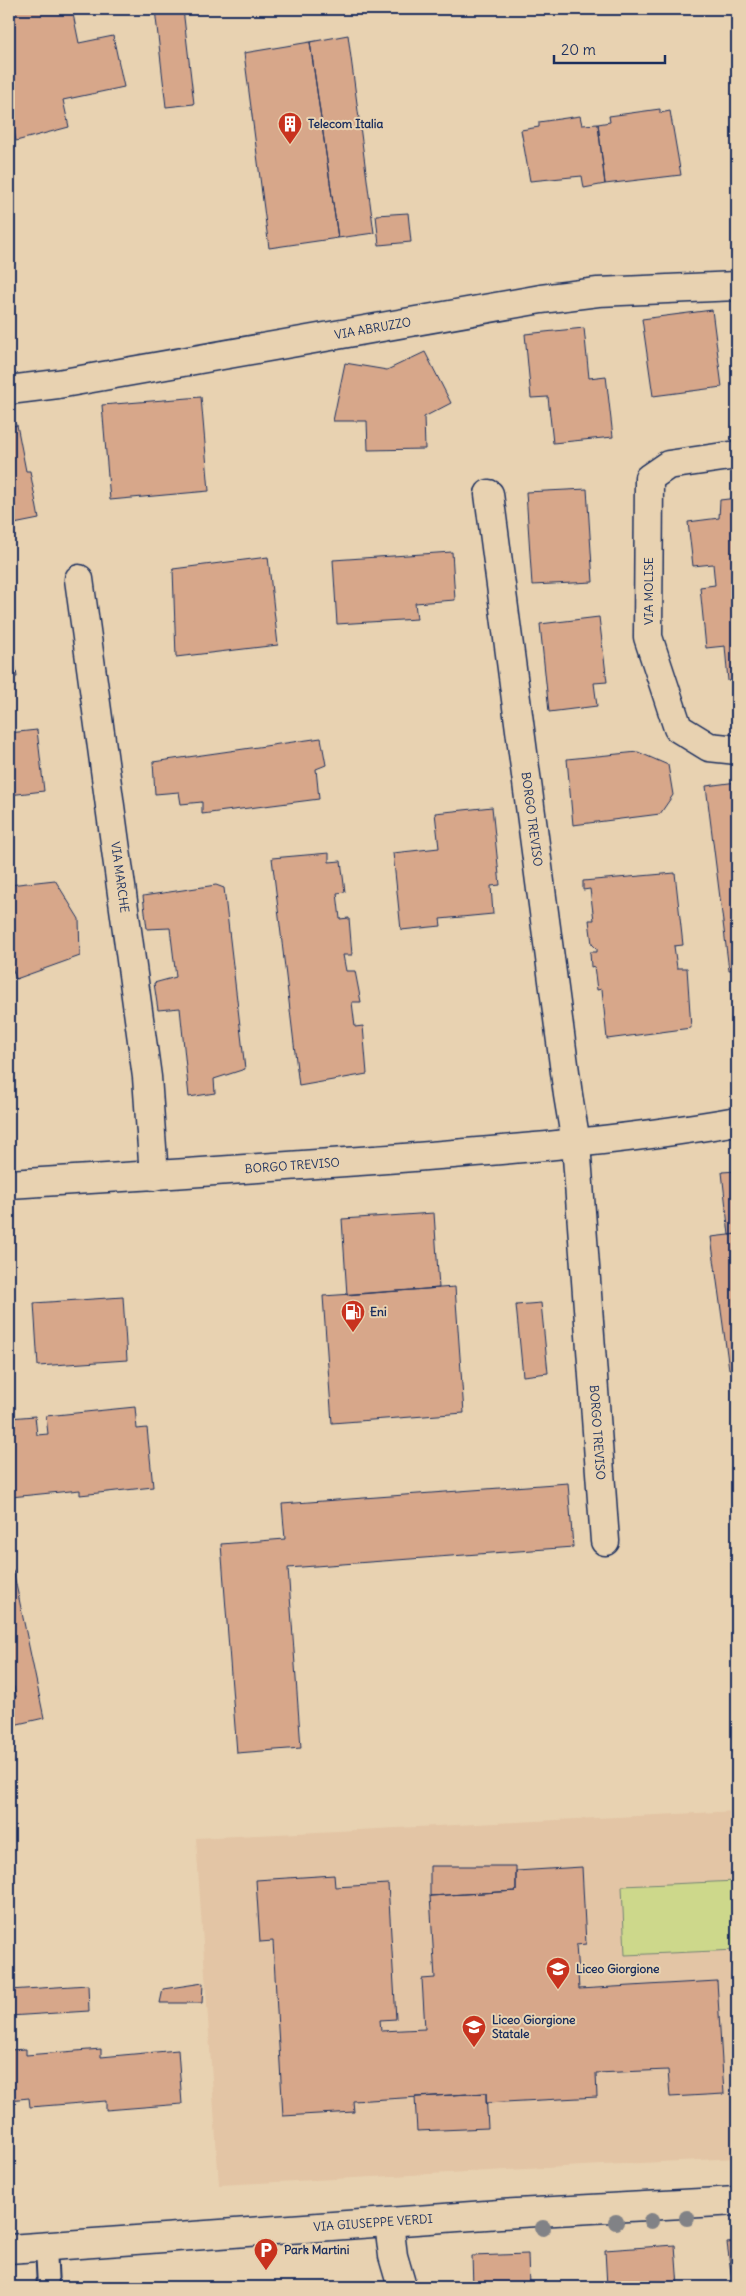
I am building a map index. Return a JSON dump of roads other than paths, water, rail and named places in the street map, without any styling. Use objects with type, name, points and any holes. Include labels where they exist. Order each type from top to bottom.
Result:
[{"type":"street","name":"VIA ABRUZZO","points":[[9,390],[58,384],[541,299],[598,292],[737,286]]},
{"type":"street","name":"VIA MOLISE","points":[[737,455],[668,464],[649,478],[648,637],[678,728],[709,747],[737,750]]},
{"type":"street","name":"BORGO TREVISO","points":[[489,494],[568,1095],[576,1143],[605,1541]]},
{"type":"street","name":"VIA MARCHE","points":[[79,579],[148,1078],[154,1176]]},
{"type":"street","name":"BORGO TREVISO","points":[[9,1184],[154,1176],[576,1143],[678,1131],[737,1120]]},
{"type":"street","name":"VIA GIUSEPPE VERDI","points":[[9,2249],[500,2214],[737,2201]]},
{"type":"street","points":[[389,2223],[393,2256],[402,2287]]},
{"type":"lane","points":[[46,2246],[48,2287]]},
{"type":"place","name":"Telecom Italia","points":[[290,145]]},
{"type":"place","name":"Eni","points":[[353,1333]]},
{"type":"place","name":"Liceo Giorgione","points":[[558,1990]]},
{"type":"place","name":"Liceo Giorgione Statale","points":[[474,2048]]},
{"type":"place","name":"Park Martini","points":[[266,2271]]}]
